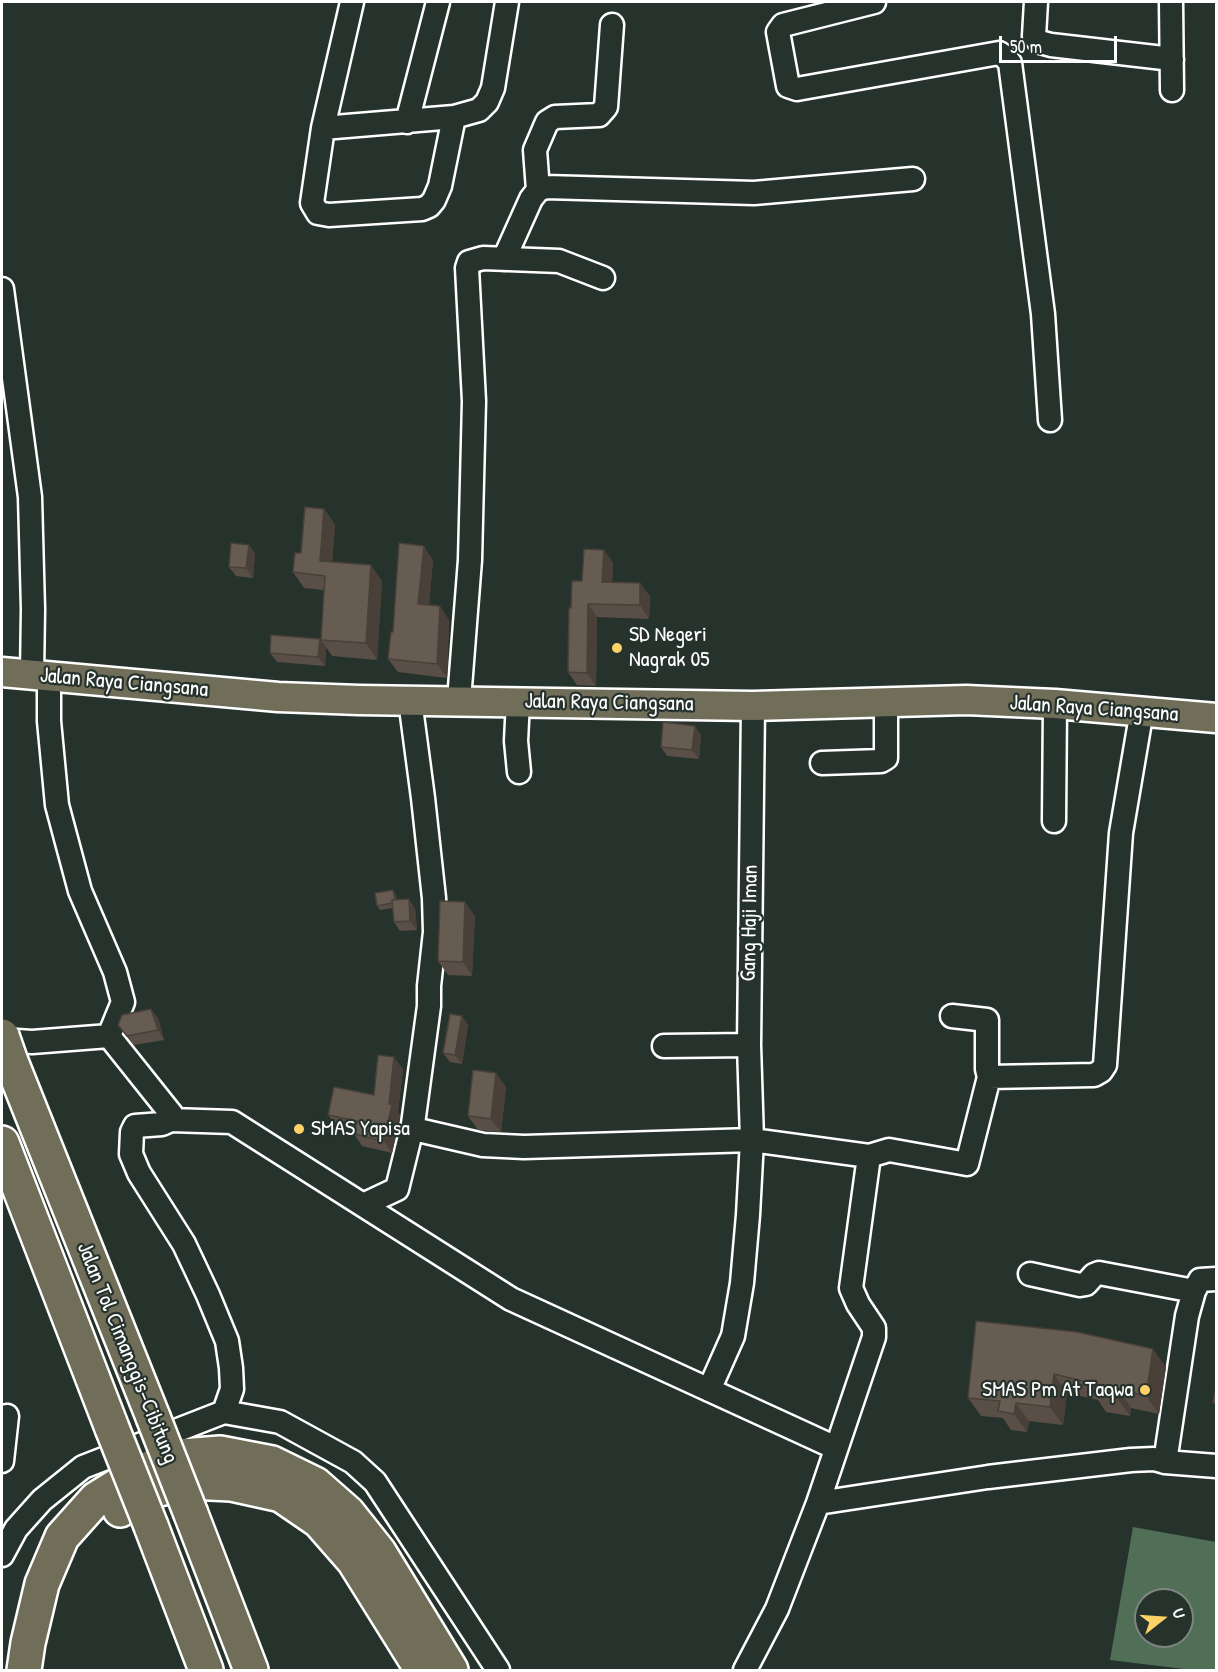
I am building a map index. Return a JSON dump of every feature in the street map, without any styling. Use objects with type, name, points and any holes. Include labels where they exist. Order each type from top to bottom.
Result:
[{"type":"highway","name":"Jalan Tol Cimanggis–Cibitung","points":[[4,1045],[191,1514],[251,1671]]},
{"type":"highway","name":"Jalan Tol Cimanggis–Cibitung","points":[[2,1143],[206,1671]]},
{"type":"highway","points":[[24,1671],[28,1643],[46,1575],[62,1537],[96,1498],[151,1467],[182,1456],[220,1453],[272,1463],[315,1484],[348,1513],[379,1552],[451,1671]]},
{"type":"highway","points":[[46,1671],[63,1591],[81,1549],[110,1516],[151,1491],[190,1482],[231,1484],[281,1495],[319,1521],[354,1561],[422,1671]]},
{"type":"highway","points":[[165,1565],[201,1671]]},
{"type":"main road","name":"Jalan Raya Ciangsana","points":[[2,672],[278,697],[753,706],[966,700],[1055,704],[1216,718]]},
{"type":"street","points":[[352,2],[323,128],[312,203],[318,213],[329,215],[422,209],[434,200],[440,186],[454,117]]},
{"type":"street","points":[[407,122],[438,2]]},
{"type":"street","points":[[323,128],[454,117],[479,110],[487,102],[493,88],[507,2]]},
{"type":"street","points":[[874,2],[783,25],[778,32],[788,86],[797,89],[999,53],[1010,63],[1043,314],[1050,420]]},
{"type":"street","points":[[1035,2],[1034,36],[1040,42],[1172,58]]},
{"type":"street","points":[[1171,2],[1172,90]]},
{"type":"street","points":[[538,190],[535,150],[547,122],[555,117],[599,116],[606,107],[612,25]]},
{"type":"street","points":[[504,259],[531,199],[538,190],[546,187],[765,193],[913,179]]},
{"type":"street","points":[[459,700],[470,560],[474,401],[467,268],[469,262],[474,259],[559,261],[603,278]]},
{"type":"street","points":[[2,289],[30,497],[33,609],[49,721],[57,805],[80,891],[115,972],[123,1002],[109,1036]]},
{"type":"street","points":[[363,1205],[397,1189],[414,1124],[429,1006],[435,932],[434,898],[410,700]]},
{"type":"street","points":[[518,701],[516,741],[519,772]]},
{"type":"street","points":[[822,764],[881,761],[886,758],[886,702]]},
{"type":"street","points":[[1054,821],[1055,704]]},
{"type":"street","name":"Gang Haji Iman","points":[[709,1390],[733,1336],[737,1315],[742,1283],[752,1140],[749,1045],[753,706]]},
{"type":"street","points":[[989,1077],[1094,1075],[1105,1065],[1121,833],[1142,711]]},
{"type":"street","points":[[414,1124],[418,1130],[483,1146],[524,1147],[752,1140],[869,1155],[889,1150],[967,1164],[989,1077],[987,1020],[952,1016]]},
{"type":"street","points":[[4,1045],[109,1036]]},
{"type":"street","points":[[109,1036],[172,1115],[171,1120]]},
{"type":"street","points":[[664,1046],[749,1045]]},
{"type":"street","points":[[224,1412],[232,1389],[226,1341],[208,1294],[184,1244],[139,1173],[131,1154],[132,1132],[135,1126],[162,1124],[171,1120],[232,1122],[511,1299],[836,1448]]},
{"type":"street","points":[[745,1671],[777,1609],[818,1503],[874,1332],[874,1328],[858,1304],[851,1288],[869,1155]]},
{"type":"street","points":[[1030,1274],[1080,1285],[1086,1284],[1099,1273],[1194,1291]]},
{"type":"street","points":[[1165,1462],[1187,1316],[1194,1291],[1200,1280],[1216,1279]]},
{"type":"street","points":[[2,1555],[9,1523],[83,1467],[224,1412],[280,1422],[353,1462],[375,1482],[498,1671]]},
{"type":"street","points":[[2,1461],[7,1416]]},
{"type":"street","points":[[818,1503],[988,1477],[1131,1460],[1154,1459],[1216,1466]]},
{"type":"green space","points":[[1133,1527],[1216,1542],[1216,1670],[1192,1670],[1110,1660]]},
{"type":"building","points":[[305,507],[324,509],[320,561],[371,565],[366,643],[321,640],[325,576],[293,572],[295,553],[301,553]]},
{"type":"building","points":[[231,543],[249,545],[246,568],[229,567]]},
{"type":"building","points":[[399,543],[424,546],[418,604],[440,606],[437,664],[388,659],[391,632],[393,632]]},
{"type":"building","points":[[584,549],[604,550],[602,582],[640,583],[640,605],[588,604],[587,673],[568,672],[569,608],[571,608],[572,581],[582,581]]},
{"type":"building","points":[[271,635],[320,639],[318,657],[270,653]]},
{"type":"building","points":[[663,722],[695,726],[692,750],[661,747]]},
{"type":"building","points":[[393,890],[395,900],[392,900],[392,903],[377,906],[375,893]]},
{"type":"building","points":[[409,899],[410,921],[394,922],[392,900]]},
{"type":"building","points":[[440,901],[465,902],[463,962],[438,961]]},
{"type":"building","points":[[151,1009],[158,1030],[127,1036],[118,1025],[122,1015]]},
{"type":"building","points":[[450,1014],[462,1016],[455,1055],[443,1053]]},
{"type":"building","points":[[378,1055],[394,1057],[389,1104],[392,1104],[384,1141],[354,1134],[357,1121],[328,1115],[334,1087],[374,1095]]},
{"type":"building","points":[[473,1070],[496,1073],[491,1119],[468,1116]]},
{"type":"building","points":[[976,1321],[1077,1332],[1153,1349],[1146,1396],[1119,1389],[1117,1398],[1093,1393],[1095,1384],[1054,1374],[1050,1407],[1016,1403],[1014,1414],[998,1411],[1000,1401],[968,1398]]},
{"type":"building","points":[[1216,1387],[1216,1403],[1213,1403]]},
{"type":"place","name":"SD Negeri Nagrak 05","points":[[617,648]]},
{"type":"place","name":"SMAS Yapisa","points":[[299,1129]]},
{"type":"place","name":"SMAS Pm At Taqwa","points":[[1145,1390]]}]
